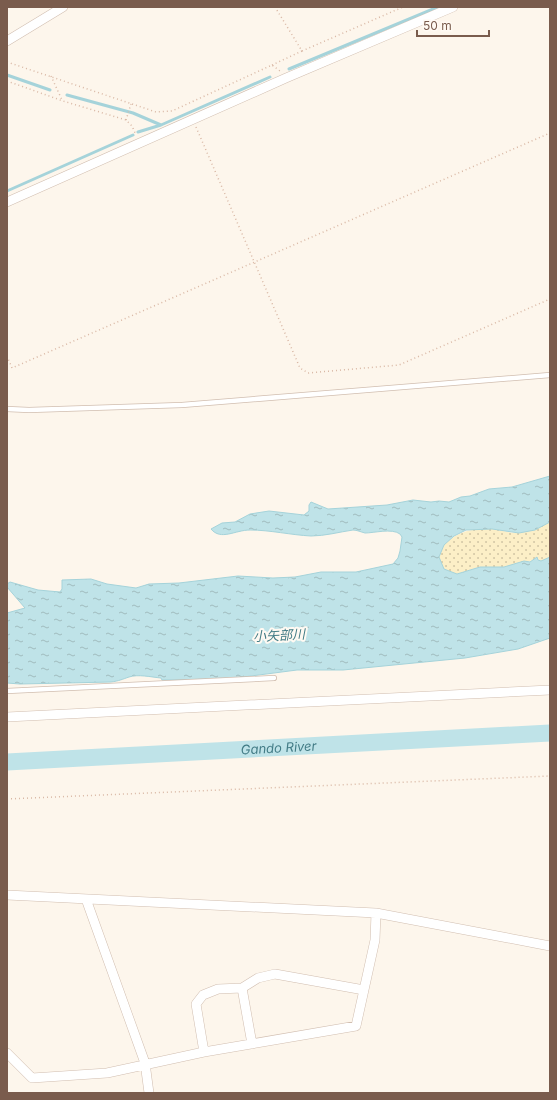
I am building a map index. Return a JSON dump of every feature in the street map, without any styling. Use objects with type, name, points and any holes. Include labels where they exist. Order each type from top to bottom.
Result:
[{"type":"street","points":[[7,41],[63,7]]},
{"type":"street","points":[[7,202],[286,78],[453,7]]},
{"type":"street","points":[[7,717],[550,690]]},
{"type":"street","points":[[7,895],[376,913],[550,946]]},
{"type":"street","points":[[86,899],[145,1063],[149,1093]]},
{"type":"street","points":[[7,1053],[32,1078],[107,1072],[204,1052],[356,1026],[375,940],[376,913]]},
{"type":"street","points":[[204,1052],[196,1004],[203,995],[218,989],[242,988],[258,978],[276,974],[364,990]]},
{"type":"street","points":[[242,988],[252,1044]]},
{"type":"lane","points":[[7,409],[29,410],[182,404],[550,375]]},
{"type":"lane","points":[[7,691],[274,678]]},
{"type":"path","points":[[275,7],[302,51]]},
{"type":"path","points":[[7,62],[156,112],[172,111],[272,64],[403,7]]},
{"type":"path","points":[[272,64],[284,74],[286,78]]},
{"type":"path","points":[[51,76],[62,100]]},
{"type":"path","points":[[7,82],[126,120],[132,126],[139,143]]},
{"type":"path","points":[[126,120],[131,104]]},
{"type":"path","points":[[192,120],[300,368],[308,373],[399,365],[550,299]]},
{"type":"path","points":[[7,356],[12,368],[550,134]]},
{"type":"path","points":[[7,800],[550,776]]},
{"type":"sand","points":[[550,522],[550,557],[541,561],[538,559],[504,567],[476,568],[457,574],[447,571],[440,563],[439,554],[442,547],[452,538],[464,532],[485,529],[519,533]]},
{"type":"water","name":"小矢部川","points":[[550,476],[550,522],[535,530],[519,533],[492,529],[466,530],[454,536],[444,545],[439,557],[444,569],[457,574],[480,567],[504,567],[524,561],[530,562],[537,557],[538,560],[541,561],[550,557],[550,638],[518,649],[465,658],[343,670],[297,670],[228,679],[162,680],[161,678],[136,676],[111,682],[7,683],[7,613],[25,608],[7,587],[7,584],[10,582],[38,590],[60,592],[62,589],[62,580],[91,579],[107,584],[136,588],[149,584],[179,583],[238,576],[273,578],[295,577],[321,572],[356,572],[393,564],[398,558],[400,551],[402,537],[400,534],[392,531],[365,533],[353,530],[327,535],[311,536],[244,530],[224,535],[211,529],[222,523],[235,522],[250,514],[269,511],[304,515],[309,511],[309,505],[311,502],[328,509],[387,505],[413,500],[449,502],[489,489],[512,487]]},
{"type":"waterway","points":[[289,69],[438,7]]},
{"type":"waterway","points":[[7,75],[50,90]]},
{"type":"waterway","points":[[138,132],[161,125],[270,77]]},
{"type":"waterway","points":[[67,95],[133,113],[161,125]]},
{"type":"waterway","points":[[7,191],[133,135]]},
{"type":"waterway","name":"Gando River","points":[[7,762],[550,733]]}]
